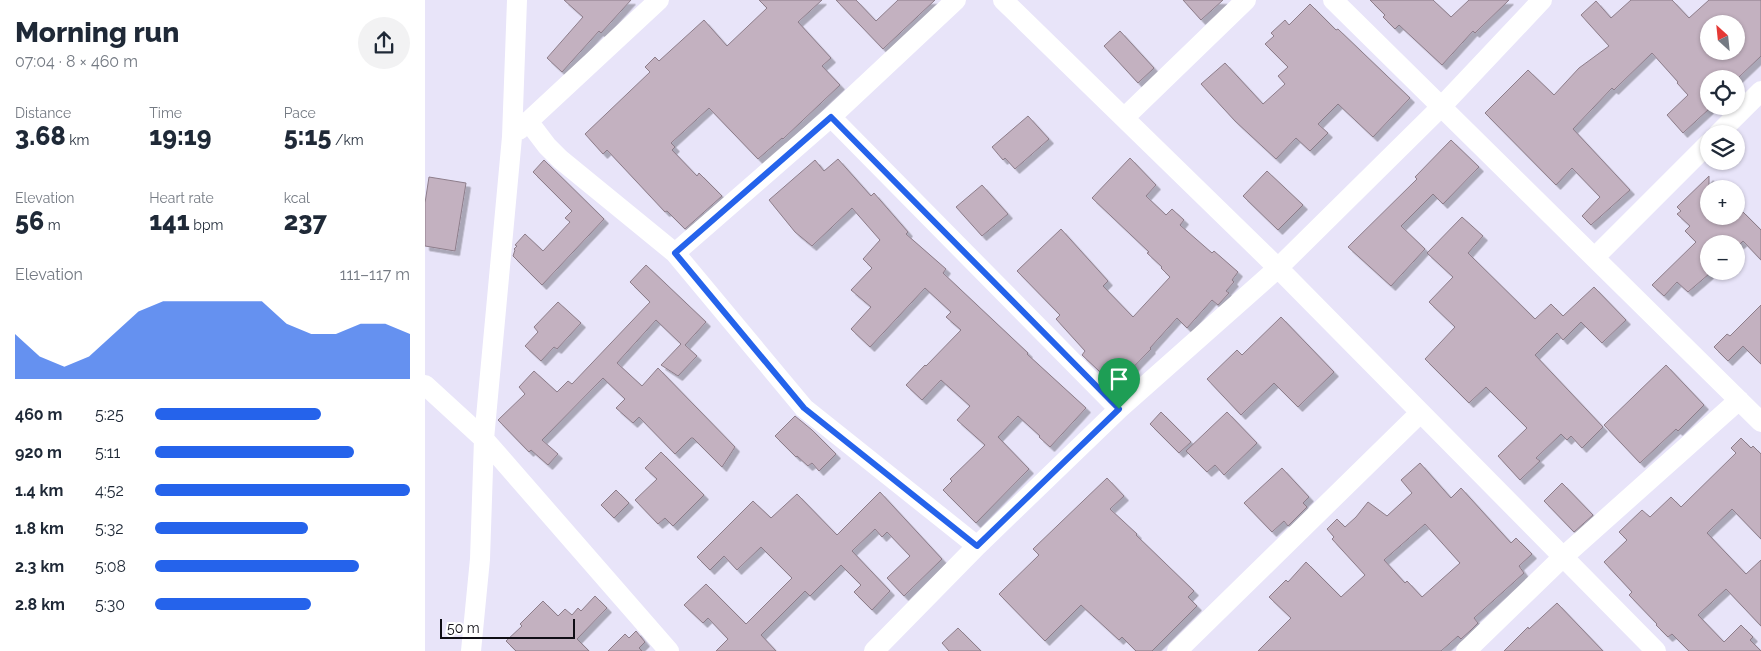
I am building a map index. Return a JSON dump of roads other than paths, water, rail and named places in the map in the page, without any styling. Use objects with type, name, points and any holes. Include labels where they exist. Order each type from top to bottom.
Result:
[{"type":"street","points":[[471,651],[480,559],[484,439],[512,137],[517,0]]},
{"type":"street","points":[[512,137],[659,0]]},
{"type":"street","points":[[675,253],[831,117],[955,0]]},
{"type":"street","points":[[1003,0],[1278,268],[1656,651]]},
{"type":"street","points":[[1124,118],[1246,0]]},
{"type":"street","points":[[1333,0],[1761,422]]},
{"type":"street","points":[[874,651],[977,546],[1119,409],[1278,268],[1442,106],[1542,0]]},
{"type":"street","points":[[1727,125],[1760,94]]},
{"type":"street","points":[[831,117],[1119,409]]},
{"type":"street","points":[[528,121],[547,146],[560,159],[675,253],[804,408],[977,546]]},
{"type":"street","points":[[1595,257],[1700,152]]},
{"type":"street","points":[[425,385],[484,439],[669,651]]},
{"type":"street","points":[[1466,651],[1563,557],[1739,400]]},
{"type":"street","points":[[1177,651],[1420,412]]}]
